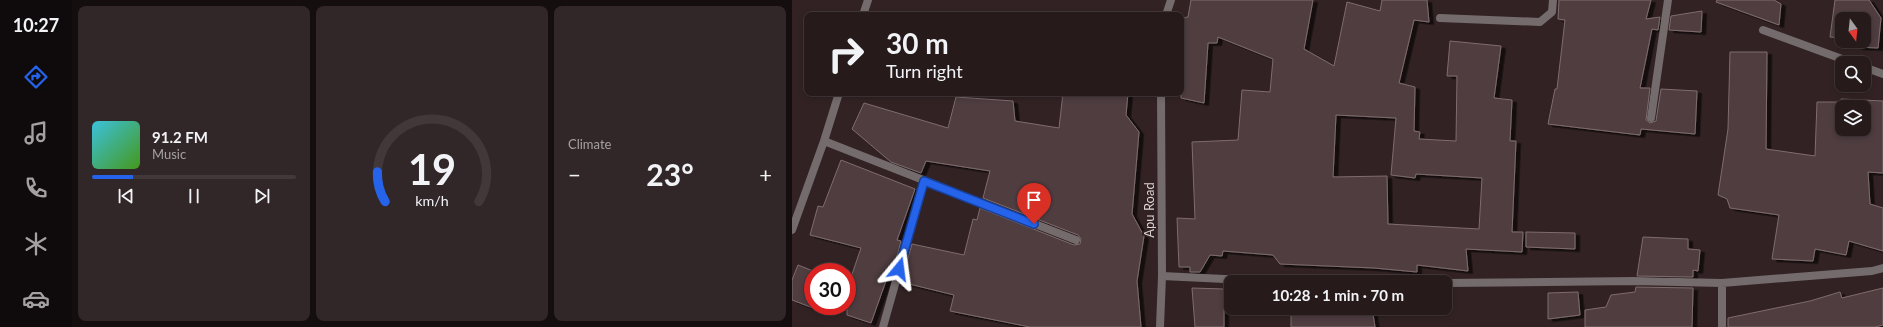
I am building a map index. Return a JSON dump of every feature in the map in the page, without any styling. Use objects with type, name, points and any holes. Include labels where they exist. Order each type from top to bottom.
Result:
[{"type":"street","points":[[864,12],[868,0]]},
{"type":"street","points":[[1167,12],[1171,0]]},
{"type":"street","points":[[1440,18],[1540,22],[1552,12],[1553,0]]},
{"type":"street","points":[[1651,118],[1668,0]]},
{"type":"street","points":[[1763,30],[1835,56]]},
{"type":"street","points":[[1871,70],[1883,74]]},
{"type":"street","points":[[792,230],[824,141],[838,96]]},
{"type":"street","name":"Apu Road","points":[[1160,96],[1162,276],[1160,327]]},
{"type":"street","points":[[824,141],[1076,240]]},
{"type":"street","points":[[883,327],[924,181]]},
{"type":"street","points":[[1452,283],[1603,281],[1722,283],[1872,271],[1883,268]]},
{"type":"street","points":[[1162,276],[1224,279]]},
{"type":"street","points":[[1722,283],[1722,327]]},
{"type":"building","points":[[1191,0],[1313,0],[1304,49],[1334,66],[1347,2],[1380,11],[1382,0],[1427,0],[1429,22],[1414,20],[1399,83],[1415,87],[1414,131],[1420,132],[1419,139],[1456,141],[1457,76],[1447,76],[1450,41],[1501,46],[1494,98],[1512,100],[1510,141],[1516,141],[1512,232],[1523,232],[1522,252],[1466,249],[1468,271],[1417,265],[1417,272],[1374,268],[1280,264],[1273,255],[1223,251],[1222,256],[1210,255],[1200,272],[1190,272],[1190,267],[1179,267],[1177,218],[1195,219],[1192,142],[1238,140],[1242,90],[1270,92],[1273,59],[1218,37],[1217,43],[1208,43],[1204,103],[1181,98],[1181,96],[1184,96],[1184,18],[1188,17]],"holes":[[[1336,115],[1396,118],[1391,175],[1415,178],[1416,174],[1482,178],[1479,229],[1388,224],[1387,176],[1333,177]]]},
{"type":"building","points":[[1559,0],[1651,0],[1646,19],[1660,17],[1658,30],[1652,29],[1640,88],[1650,88],[1646,120],[1650,123],[1656,121],[1661,89],[1697,91],[1695,134],[1641,129],[1640,135],[1548,124],[1555,89],[1557,89],[1565,20],[1558,19]]},
{"type":"building","points":[[1717,0],[1774,0],[1781,4],[1779,25],[1716,2]]},
{"type":"building","points":[[1835,0],[1869,0],[1881,18],[1878,48],[1871,48],[1871,12],[1835,12],[1835,37],[1830,37]]},
{"type":"building","points":[[1702,11],[1701,32],[1669,30],[1671,16]]},
{"type":"building","points":[[1730,52],[1767,52],[1766,149],[1815,156],[1817,102],[1835,102],[1835,136],[1871,136],[1871,100],[1883,101],[1883,173],[1868,172],[1870,204],[1883,208],[1883,251],[1849,241],[1846,255],[1815,249],[1813,261],[1772,259],[1779,215],[1730,208],[1727,199],[1718,195],[1728,129]]},
{"type":"building","points":[[1063,96],[1128,96],[1126,115],[1139,132],[1132,214],[1144,236],[1137,281],[1141,327],[1030,327],[950,311],[954,295],[901,282],[912,244],[964,255],[973,219],[977,220],[980,208],[1074,245],[1080,244],[1081,239],[1078,235],[983,198],[990,171],[926,161],[921,173],[891,162],[852,129],[864,103],[948,128],[956,97],[1013,101],[1015,121],[1059,128]]},
{"type":"building","points":[[1841,99],[1862,100],[1841,100]]},
{"type":"building","points":[[841,160],[915,189],[897,240],[901,241],[891,279],[887,278],[871,323],[847,315],[856,315],[856,263],[861,248],[810,235],[818,206],[823,207]]},
{"type":"building","points":[[1526,232],[1575,233],[1575,249],[1526,247]]},
{"type":"building","points":[[1643,237],[1688,239],[1688,249],[1700,250],[1698,271],[1693,270],[1693,277],[1637,276]]},
{"type":"building","points":[[798,265],[804,267],[804,305],[792,300],[792,280]]},
{"type":"building","points":[[1636,287],[1693,288],[1692,327],[1585,327],[1585,310],[1606,307],[1611,295],[1635,292]]},
{"type":"building","points":[[1192,288],[1224,289],[1224,327],[1195,327]]},
{"type":"building","points":[[1883,288],[1883,325],[1875,327],[1728,327],[1728,318],[1810,301],[1840,292],[1842,298]]},
{"type":"building","points":[[1578,292],[1580,315],[1548,319],[1548,293]]},
{"type":"building","points":[[1291,315],[1373,315],[1375,327],[1291,327]]},
{"type":"route","points":[[899,269],[924,181],[1034,224]]}]
